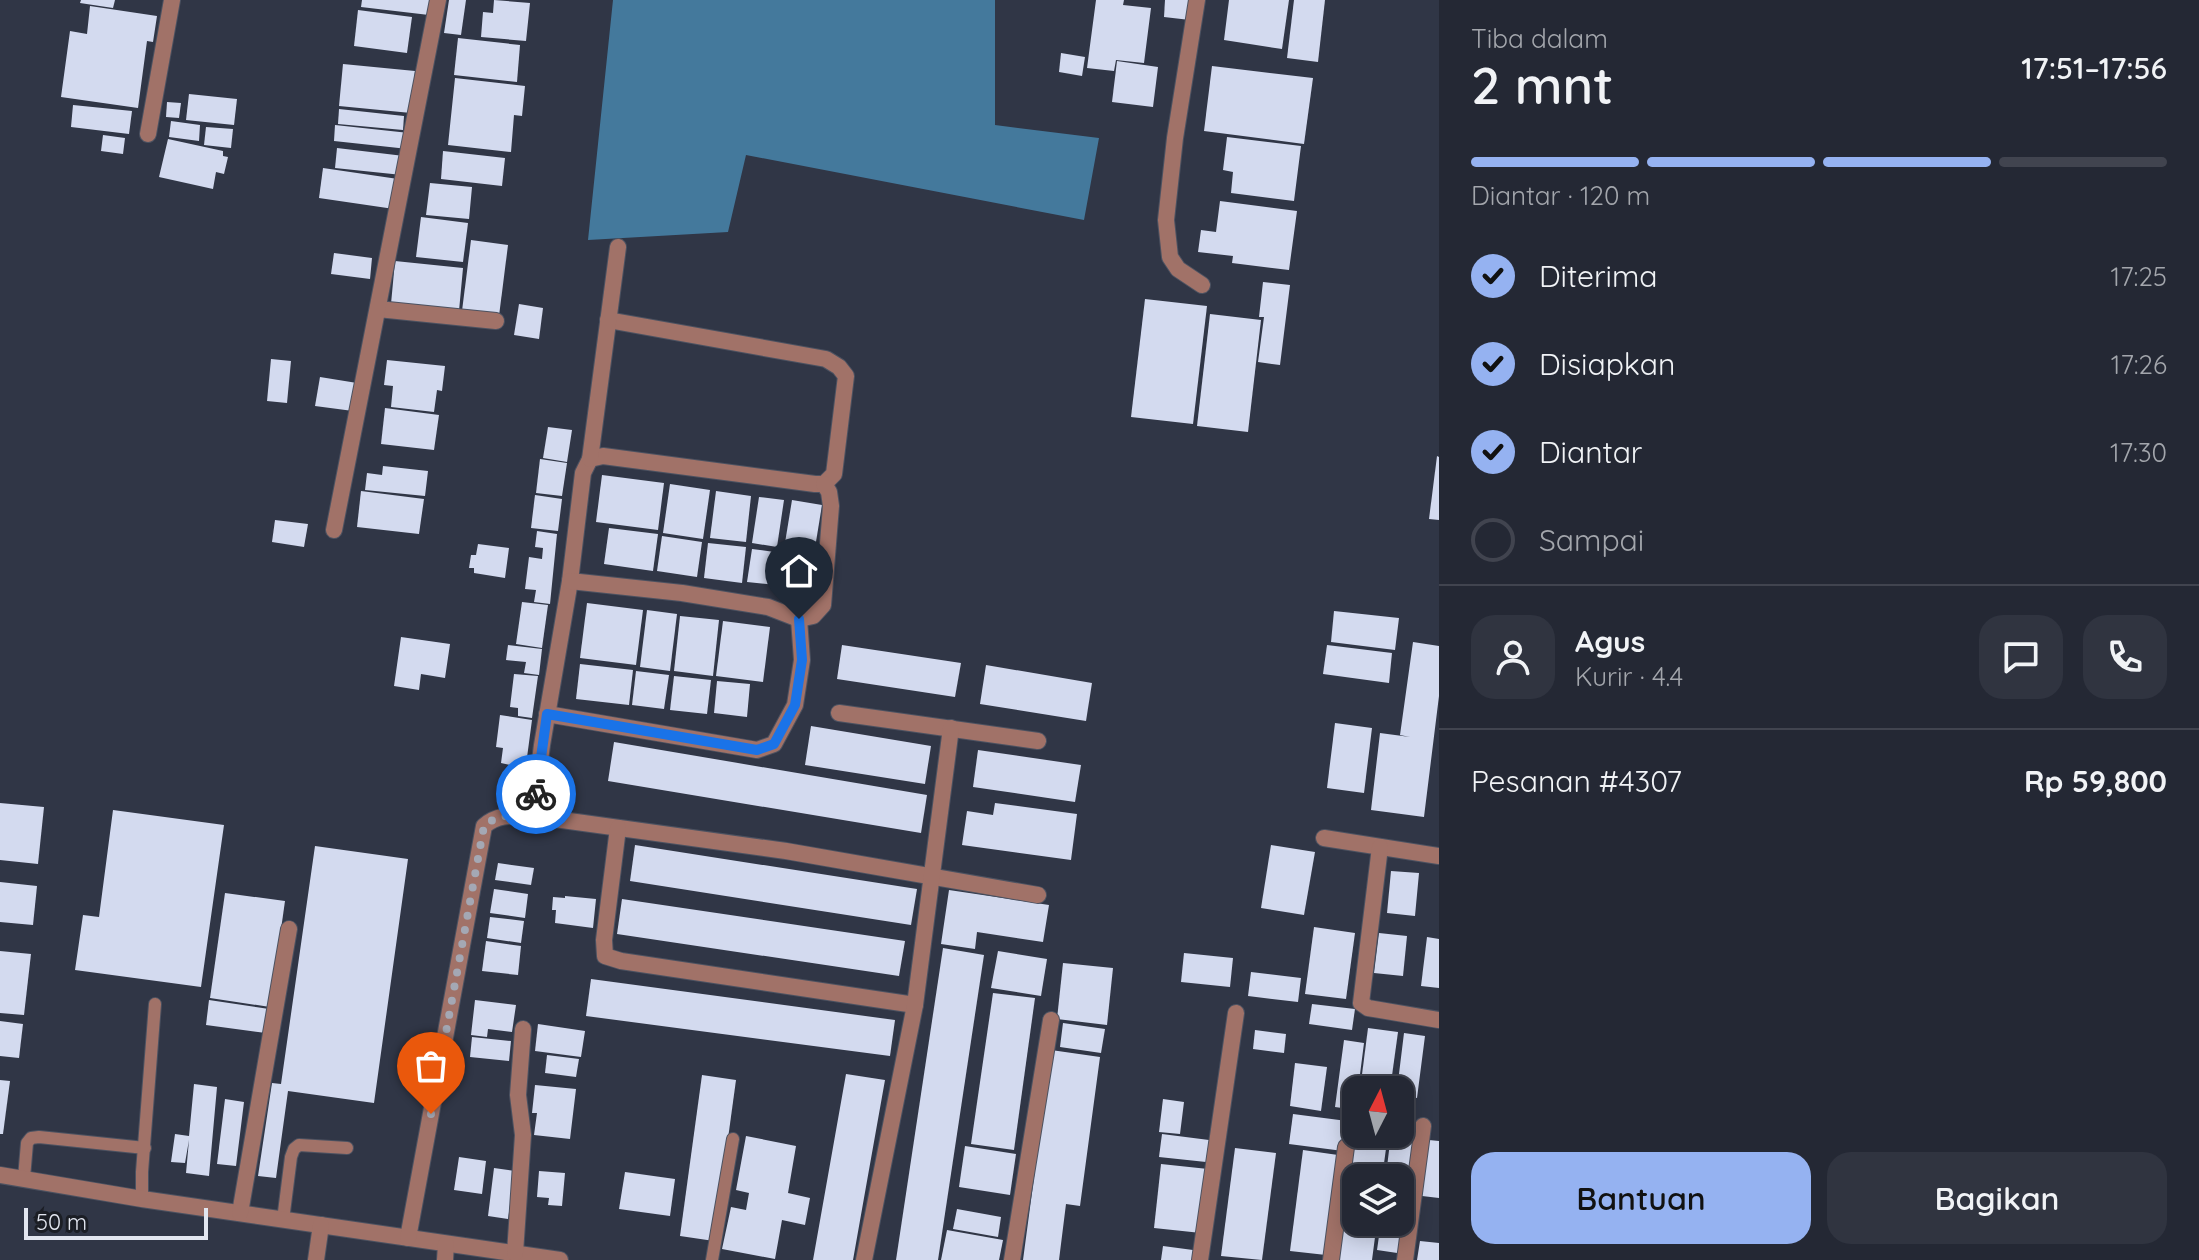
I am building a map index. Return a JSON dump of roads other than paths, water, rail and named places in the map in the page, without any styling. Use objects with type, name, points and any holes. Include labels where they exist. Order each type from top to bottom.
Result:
[{"type":"street","points":[[148,134],[172,0]]},
{"type":"street","points":[[334,530],[438,0]]},
{"type":"street","points":[[1197,0],[1177,123],[1166,220],[1170,257],[1178,269],[1202,285]]},
{"type":"street","points":[[533,816],[570,581],[583,473],[590,459],[618,247]]},
{"type":"street","points":[[378,309],[496,321]]},
{"type":"street","points":[[590,459],[603,456],[815,484],[824,484],[834,474],[846,376],[839,367],[826,359],[608,320]]},
{"type":"street","points":[[570,581],[682,593],[768,607],[799,619],[813,616],[823,605],[831,506],[824,484]]},
{"type":"street","points":[[547,714],[757,750],[774,744],[795,705],[802,660],[799,619]]},
{"type":"street","points":[[839,713],[1038,741]]},
{"type":"street","points":[[864,1260],[915,1005],[951,728]]},
{"type":"street","points":[[408,1238],[484,826],[492,819],[533,816],[786,851],[1038,895]]},
{"type":"street","points":[[618,828],[604,940],[605,956],[621,961],[915,1005]]},
{"type":"street","points":[[1324,838],[1439,856]]},
{"type":"street","points":[[1380,847],[1361,1003],[1368,1008],[1439,1020]]},
{"type":"street","points":[[240,1213],[289,929]]},
{"type":"street","points":[[1200,1260],[1236,1013]]},
{"type":"street","points":[[1012,1260],[1051,1020]]},
{"type":"street","points":[[515,1253],[523,1135],[518,1095],[523,1029]]},
{"type":"street","points":[[1405,1260],[1423,1126]]},
{"type":"street","points":[[1331,1260],[1346,1148]]},
{"type":"street","points":[[0,1175],[408,1238],[446,1252],[515,1253],[560,1260]]},
{"type":"street","points":[[316,1260],[321,1225]]},
{"type":"lane","points":[[142,1199],[155,1004]]},
{"type":"lane","points":[[24,1178],[27,1143],[31,1138],[145,1148]]},
{"type":"lane","points":[[712,1260],[733,1139]]},
{"type":"lane","points":[[283,1220],[294,1149],[299,1145],[347,1148]]},
{"type":"water","points":[[613,0],[995,0],[995,125],[1099,138],[1084,220],[746,155],[728,232],[588,240]]}]
